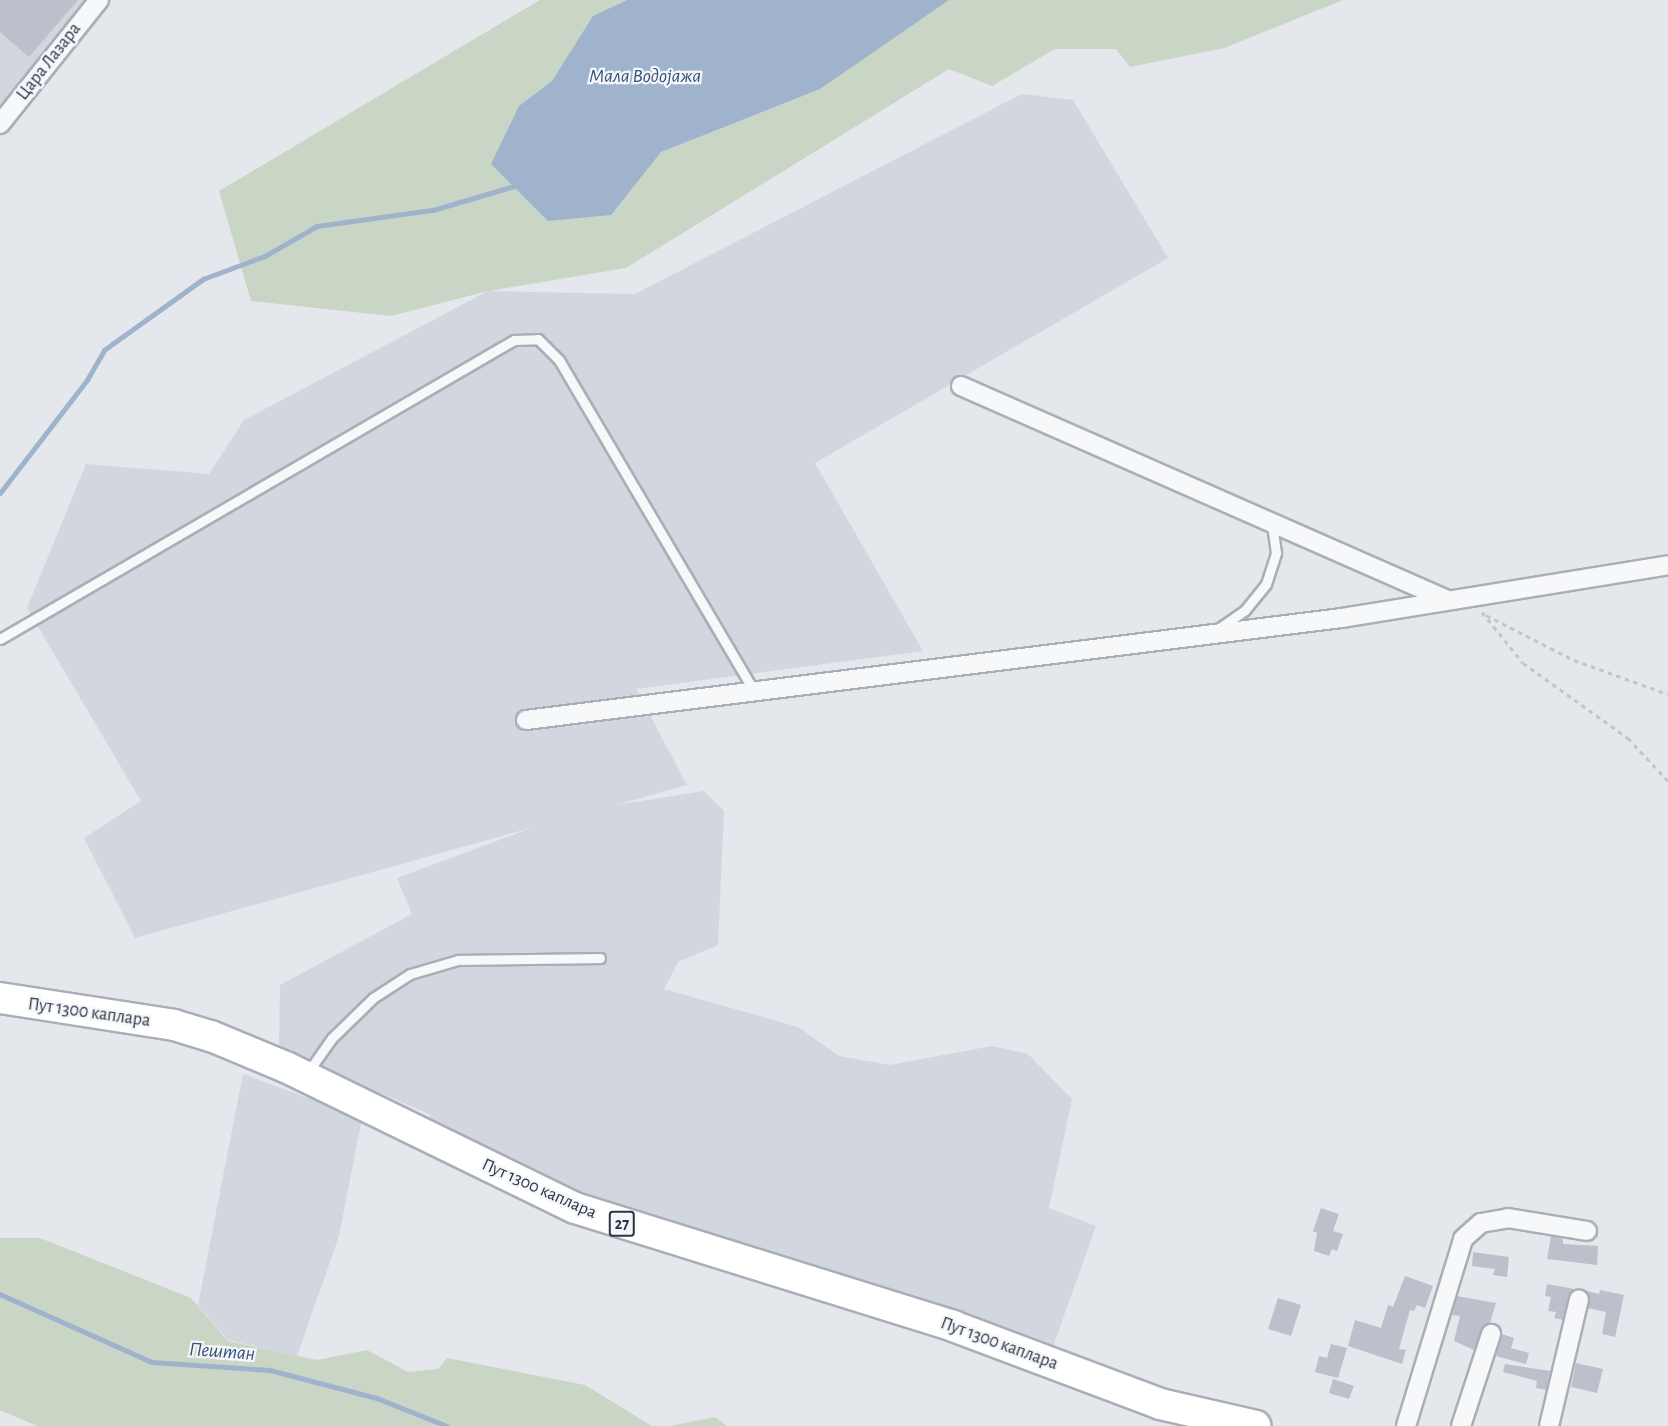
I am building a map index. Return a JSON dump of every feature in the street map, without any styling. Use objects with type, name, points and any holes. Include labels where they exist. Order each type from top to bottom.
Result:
[{"type":"main road","name":"Пут 1300 каплара","points":[[0,998],[174,1025],[246,1049],[575,1208],[942,1322],[1160,1404],[1256,1426]]},
{"type":"street","name":"Цара Лазара","points":[[0,124],[99,0]]},
{"type":"street","points":[[961,386],[1444,599]]},
{"type":"street","points":[[526,720],[1210,635],[1668,565]]},
{"type":"street","points":[[1406,1426],[1463,1239],[1482,1223],[1508,1218],[1587,1231]]},
{"type":"street","points":[[1549,1426],[1579,1299]]},
{"type":"street","points":[[1461,1426],[1491,1334]]},
{"type":"lane","points":[[0,639],[514,340],[538,339],[559,360],[753,690]]},
{"type":"lane","points":[[1210,635],[1245,610],[1266,584],[1276,553],[1272,523]]},
{"type":"lane","points":[[305,1076],[332,1038],[373,998],[410,974],[458,960],[600,958]]},
{"type":"path","points":[[1470,596],[1523,663],[1628,738],[1668,781]]},
{"type":"path","points":[[1484,614],[1574,660],[1668,694]]},
{"type":"shaded area","points":[[0,0],[111,0],[0,127]]},
{"type":"shaded area","points":[[1022,94],[1073,100],[1168,258],[815,463],[923,651],[636,689],[687,785],[616,805],[704,791],[724,811],[718,945],[678,962],[664,989],[798,1027],[839,1056],[890,1065],[992,1046],[1028,1054],[1072,1099],[1049,1208],[1096,1226],[1052,1349],[632,1221],[425,1122],[431,1115],[279,1049],[280,985],[412,914],[397,878],[534,827],[135,938],[84,838],[141,801],[27,608],[86,464],[209,474],[244,420],[488,291],[635,294]]},
{"type":"shaded area","points":[[243,1074],[362,1118],[339,1236],[297,1356],[228,1340],[198,1305]]},
{"type":"green space","points":[[540,0],[1343,0],[1224,48],[1130,67],[1116,49],[1055,49],[992,86],[949,69],[626,268],[488,291],[391,316],[251,301],[219,191]]},
{"type":"green space","points":[[0,1238],[40,1238],[191,1298],[228,1341],[317,1360],[367,1350],[408,1372],[438,1369],[447,1358],[585,1385],[652,1426],[37,1426],[0,1410]]},
{"type":"green space","points":[[715,1417],[727,1426],[670,1426]]},
{"type":"water","name":"Мала Водојажа","points":[[627,0],[949,0],[820,89],[661,152],[611,215],[548,221],[491,164],[519,106],[552,81],[593,16]]},
{"type":"building","points":[[0,0],[78,0],[29,57],[0,32]]},
{"type":"building","points":[[1321,1208],[1339,1214],[1333,1231],[1343,1234],[1337,1251],[1332,1249],[1329,1256],[1314,1251],[1317,1233],[1313,1231]]},
{"type":"building","points":[[1551,1236],[1563,1239],[1563,1244],[1598,1246],[1597,1265],[1547,1259]]},
{"type":"building","points":[[1473,1252],[1509,1257],[1507,1277],[1493,1275],[1495,1269],[1472,1266]]},
{"type":"building","points":[[1405,1276],[1433,1286],[1425,1308],[1417,1305],[1414,1311],[1410,1310],[1399,1349],[1406,1350],[1402,1364],[1348,1346],[1355,1320],[1381,1328],[1388,1305],[1393,1307]]},
{"type":"building","points":[[1547,1284],[1574,1289],[1568,1296],[1563,1320],[1554,1318],[1556,1312],[1548,1311],[1551,1297],[1545,1296]]},
{"type":"building","points":[[1600,1290],[1624,1295],[1615,1337],[1602,1334],[1606,1312],[1588,1308],[1587,1291],[1599,1294]]},
{"type":"building","points":[[1457,1296],[1496,1303],[1490,1323],[1481,1330],[1474,1350],[1454,1341],[1460,1316],[1452,1315]]},
{"type":"building","points":[[1278,1298],[1301,1305],[1291,1336],[1268,1329]]},
{"type":"building","points":[[1502,1334],[1514,1338],[1511,1348],[1529,1353],[1526,1364],[1496,1356]]},
{"type":"building","points":[[1331,1344],[1347,1348],[1338,1378],[1315,1372],[1319,1356],[1327,1358]]},
{"type":"building","points":[[1576,1363],[1603,1369],[1597,1393],[1571,1387]]},
{"type":"building","points":[[1505,1364],[1550,1371],[1546,1390],[1536,1388],[1537,1381],[1503,1372]]},
{"type":"building","points":[[1333,1379],[1354,1386],[1349,1399],[1329,1393]]},
{"type":"waterway","points":[[0,493],[87,380],[104,350],[203,279],[265,256],[317,226],[433,210],[518,185]]},
{"type":"waterway","name":"Пештан","points":[[0,1294],[152,1362],[270,1370],[377,1398],[447,1426]]}]
